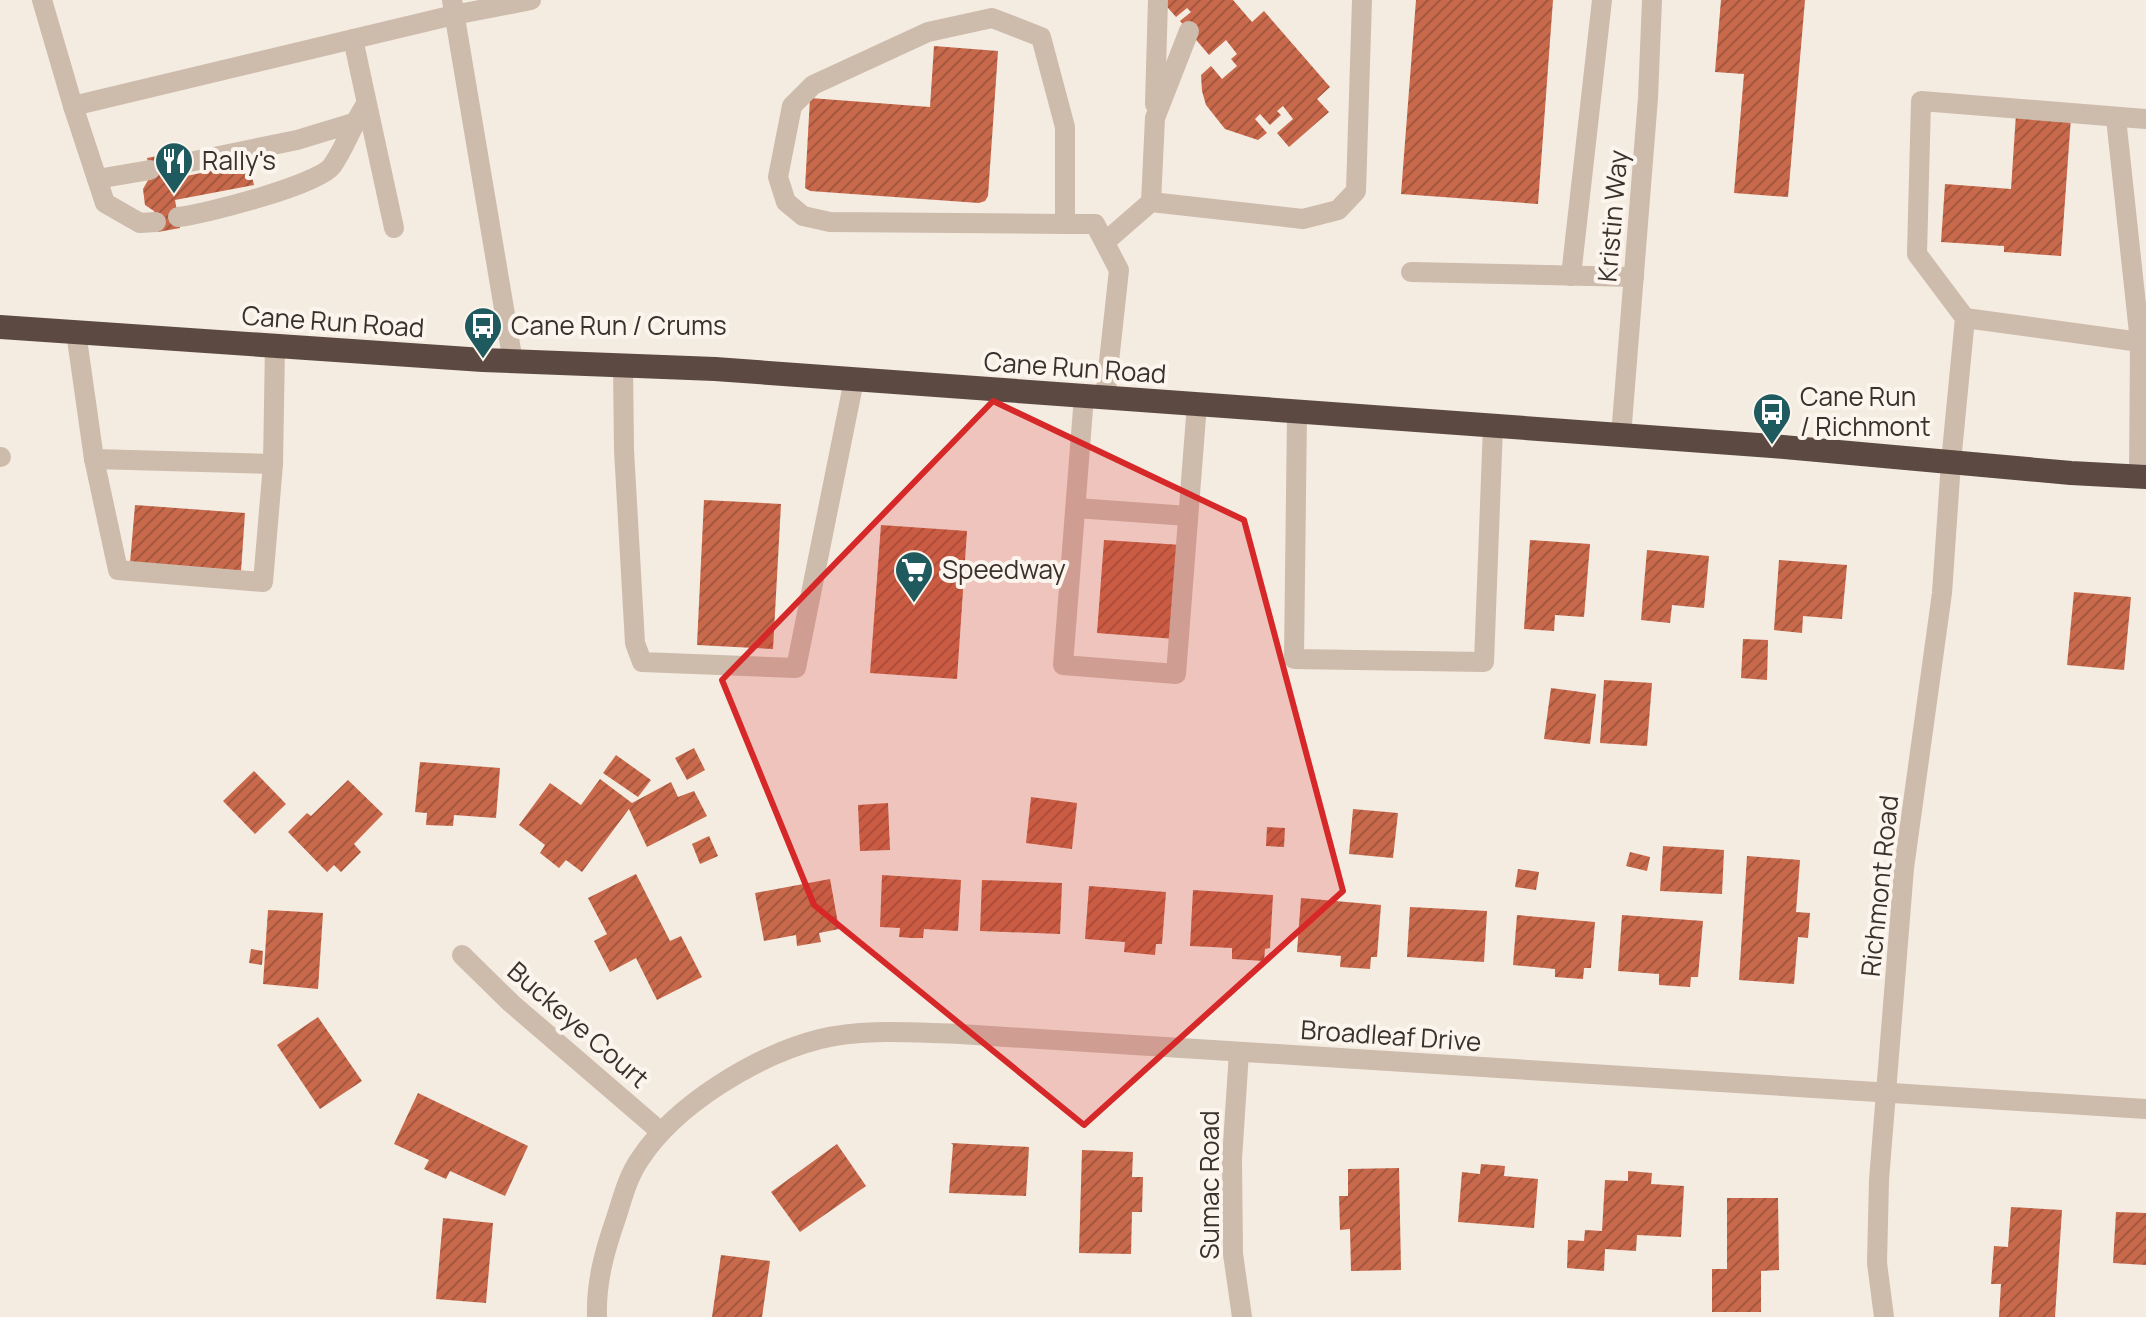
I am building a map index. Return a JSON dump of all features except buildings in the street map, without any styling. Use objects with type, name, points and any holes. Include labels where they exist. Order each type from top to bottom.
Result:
[{"type":"highway","name":"Cane Run Road","points":[[0,327],[1197,404],[2143,477]]},
{"type":"street","points":[[42,0],[105,203],[140,223],[156,222]]},
{"type":"street","points":[[73,106],[353,39],[453,8],[531,0]]},
{"type":"street","points":[[1105,242],[1151,202],[1158,0]]},
{"type":"street","points":[[1151,202],[1303,219],[1338,210],[1356,191],[1362,0]]},
{"type":"street","points":[[1571,276],[1602,0]]},
{"type":"street","name":"Kristin Way","points":[[1621,436],[1648,98],[1652,0]]},
{"type":"street","points":[[453,8],[513,362]]},
{"type":"street","points":[[1065,224],[1065,127],[1041,37],[992,18],[928,32],[813,85],[792,106],[778,177],[786,202],[803,216],[830,222],[1065,224],[1095,224],[1119,270],[1076,508],[1063,665],[1176,674],[1197,404]]},
{"type":"street","points":[[1155,118],[1189,31]]},
{"type":"street","points":[[353,39],[365,106],[394,228]]},
{"type":"street","points":[[2140,342],[1965,318],[1917,254],[1921,101],[2146,119]]},
{"type":"street","points":[[178,217],[310,182],[331,168],[365,106]]},
{"type":"street","points":[[2116,118],[2140,342],[2143,477]]},
{"type":"street","points":[[97,179],[297,140],[353,123]]},
{"type":"street","points":[[1411,272],[1634,277]]},
{"type":"street","name":"Richmont Road","points":[[1884,1317],[1877,1263],[1879,1180],[1904,868],[1942,593],[1965,318]]},
{"type":"street","points":[[76,332],[94,459],[118,570],[263,582],[273,464],[275,346]]},
{"type":"street","points":[[623,366],[624,450],[635,643],[642,662],[796,668],[854,380]]},
{"type":"street","points":[[1297,412],[1294,659],[1484,662],[1493,426]]},
{"type":"street","points":[[94,459],[273,464]]},
{"type":"street","points":[[1076,508],[1188,516]]},
{"type":"street","name":"Buckeye Court","points":[[462,955],[511,1003],[661,1132]]},
{"type":"street","name":"Broadleaf Drive","points":[[597,1317],[600,1267],[628,1183],[639,1160],[661,1132],[747,1066],[780,1051],[823,1038],[882,1031],[2146,1109]]},
{"type":"street","name":"Sumac Road","points":[[1239,1052],[1232,1159],[1233,1254],[1242,1317]]},
{"type":"highlighted area","points":[[993,401],[1244,520],[1343,891],[1084,1125],[814,905],[722,680]]},
{"type":"place","name":"Rally's","points":[[174,195]]},
{"type":"place","name":"Cane Run / Crums","points":[[483,360]]},
{"type":"place","name":"Cane Run / Richmont","points":[[1772,446]]},
{"type":"place","name":"Speedway","points":[[914,604]]}]
